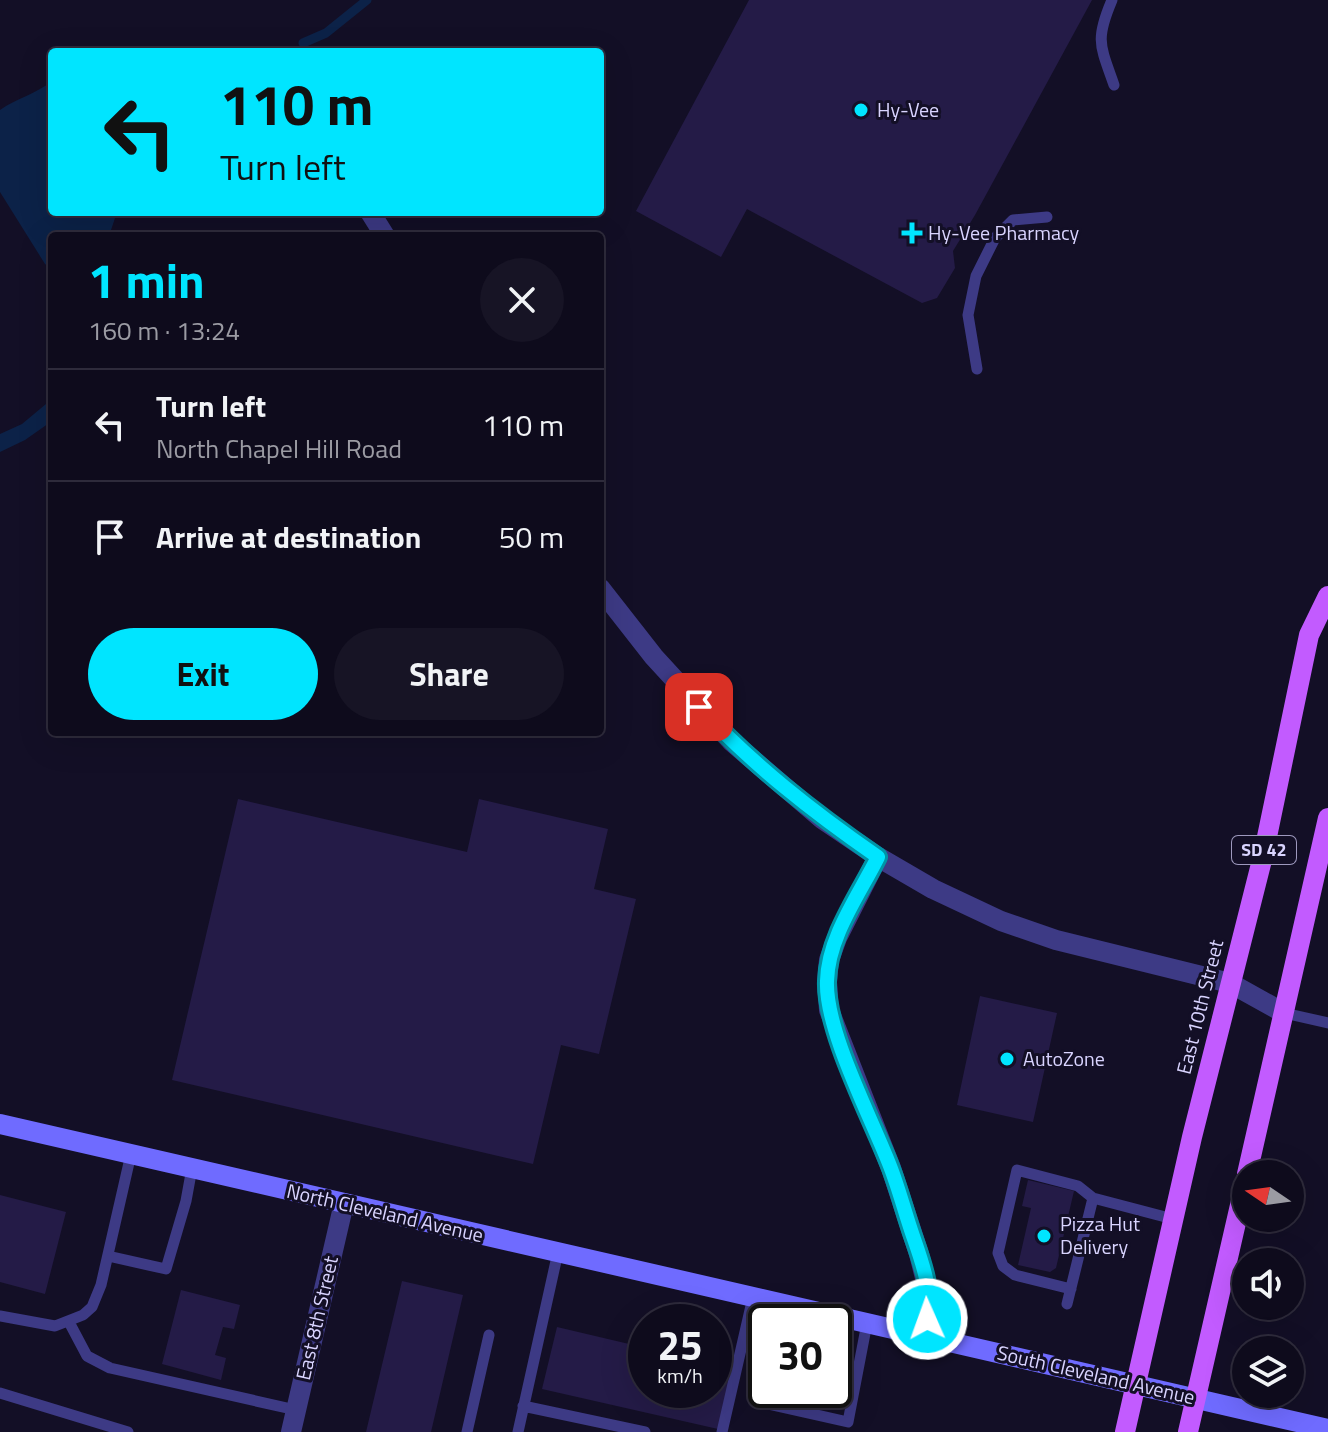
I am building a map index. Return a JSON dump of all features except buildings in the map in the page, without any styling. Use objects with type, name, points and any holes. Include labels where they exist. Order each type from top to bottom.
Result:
[{"type":"main road","name":"East 10th Street","points":[[1125,1432],[1173,1219],[1263,856],[1309,635],[1328,596]]},
{"type":"main road","name":"SD 42","points":[[1250,1160],[1328,818]]},
{"type":"main road","name":"SD 42","points":[[1188,1432],[1233,1232]]},
{"type":"street","points":[[604,593],[654,657],[732,742],[822,819],[878,857],[961,903],[1022,929],[1230,983],[1284,1013]]},
{"type":"street","points":[[878,857],[829,960],[829,1010],[891,1168],[919,1254],[931,1302],[924,1336]]},
{"type":"street","name":"North Cleveland Avenue","points":[[0,1124],[761,1299]]},
{"type":"street","name":"East 8th Street","points":[[291,1432],[344,1203]]},
{"type":"street","name":"South Cleveland Avenue","points":[[761,1299],[1328,1429]]},
{"type":"lane","points":[[1112,0],[1101,27],[1100,45],[1114,85]]},
{"type":"lane","points":[[977,369],[968,315],[976,276],[995,238],[1013,220],[1047,217]]},
{"type":"lane","points":[[1284,1013],[1328,1023]]},
{"type":"lane","points":[[0,1316],[55,1326],[69,1322],[92,1307],[101,1285],[131,1154]]},
{"type":"lane","points":[[108,1256],[166,1269],[186,1201],[192,1168]]},
{"type":"lane","points":[[1071,1289],[1015,1275],[1003,1266],[998,1253],[1017,1170],[1078,1186],[1093,1198],[1173,1219]]},
{"type":"lane","points":[[1067,1304],[1093,1198]]},
{"type":"lane","points":[[518,1432],[558,1252]]},
{"type":"lane","points":[[722,1432],[761,1299]]},
{"type":"lane","points":[[69,1322],[87,1356],[110,1368],[296,1410]]},
{"type":"lane","points":[[852,1401],[867,1323]]},
{"type":"lane","points":[[467,1432],[489,1335]]},
{"type":"lane","points":[[0,1393],[128,1432]]},
{"type":"lane","points":[[523,1406],[645,1432]]},
{"type":"lane","points":[[786,1408],[848,1422],[851,1408]]},
{"type":"water","points":[[48,84],[48,216],[116,216],[110,232],[48,232],[48,266],[0,192],[0,110]]},
{"type":"water","points":[[48,402],[48,424],[0,452],[0,434],[22,424]]},
{"type":"waterway","points":[[303,43],[326,33],[367,0]]},
{"type":"place","name":"Hy-Vee","points":[[861,110]]},
{"type":"place","name":"Hy-Vee Pharmacy","points":[[912,233]]},
{"type":"place","name":"AutoZone","points":[[1007,1059]]},
{"type":"place","name":"Pizza Hut Delivery","points":[[1044,1236]]},
{"type":"route","points":[[699,707],[777,782],[822,819],[878,857],[829,960],[829,1010],[891,1168],[919,1254],[931,1302],[927,1319]]}]
